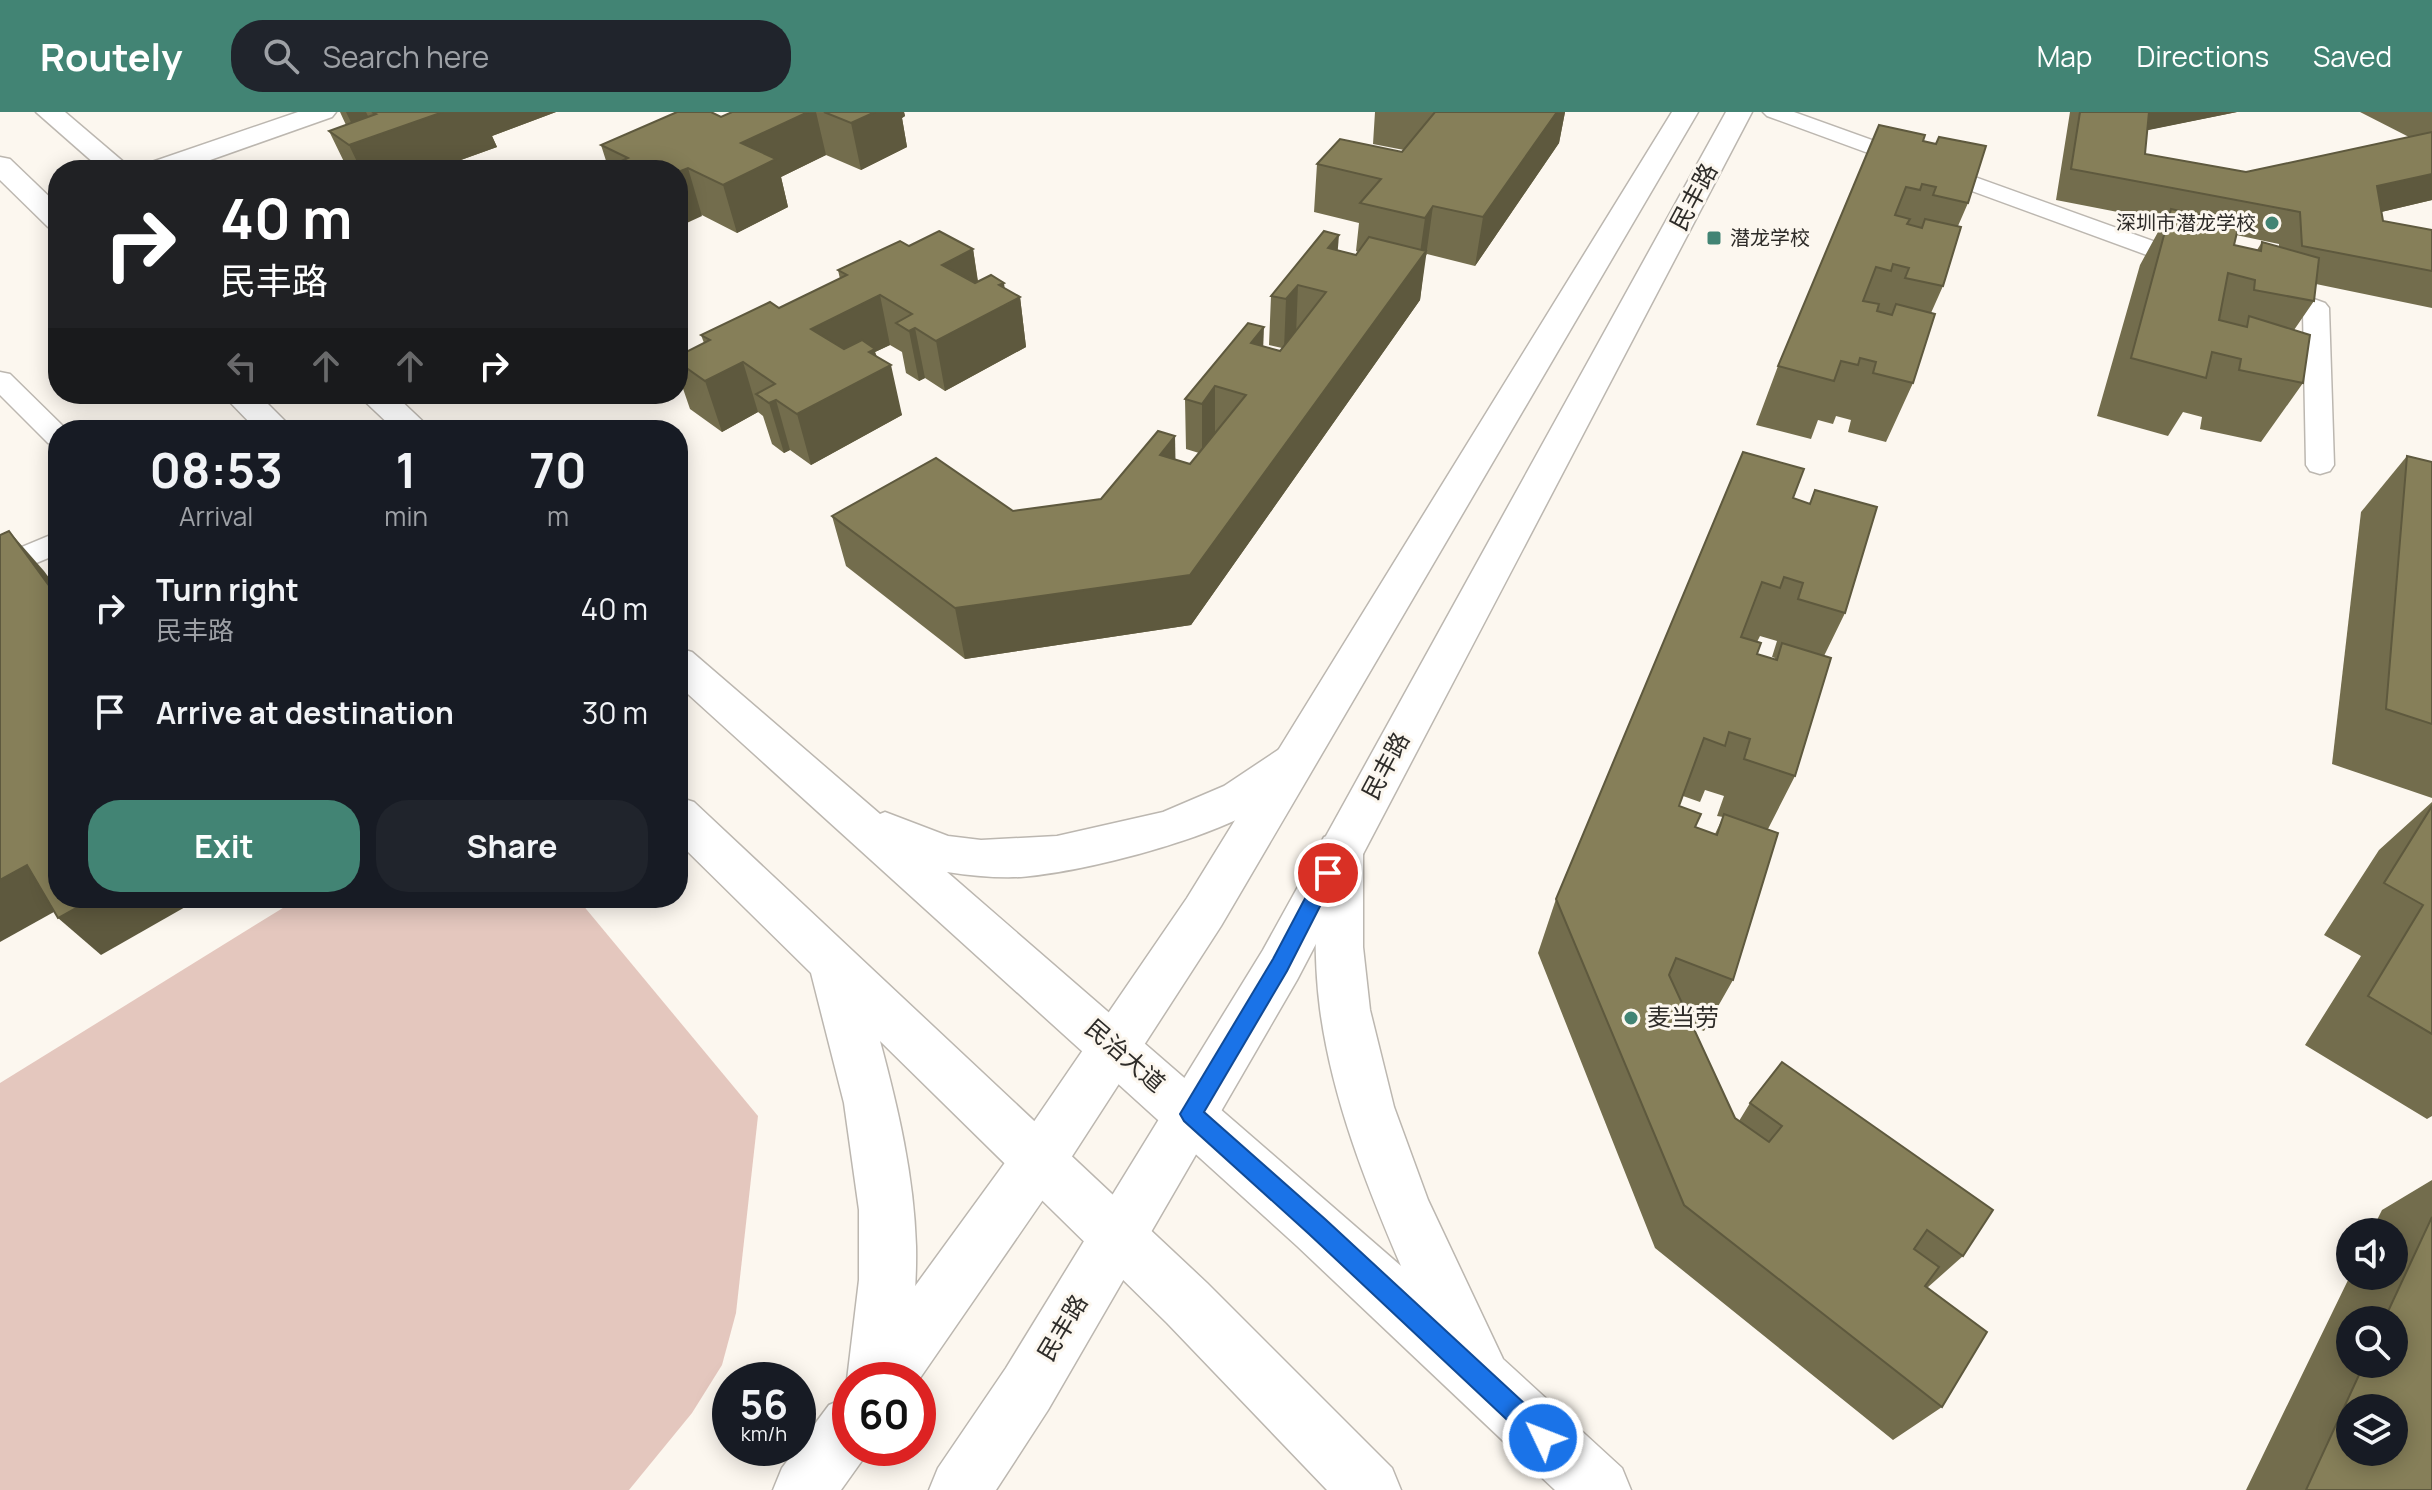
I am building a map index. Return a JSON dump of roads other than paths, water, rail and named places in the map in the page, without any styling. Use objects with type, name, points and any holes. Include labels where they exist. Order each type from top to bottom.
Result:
[{"type":"main road","points":[[49,112],[107,160]]},
{"type":"main road","points":[[185,160],[323,112]]},
{"type":"main road","name":"民丰路","points":[[893,1362],[1039,1160],[1204,912],[1685,112]]},
{"type":"main road","name":"民丰路","points":[[960,1490],[1027,1389],[1280,965],[1739,112]]},
{"type":"main road","points":[[0,165],[48,211]]},
{"type":"main road","points":[[250,404],[266,420]]},
{"type":"main road","points":[[385,404],[404,420]]},
{"type":"main road","name":"民治大道","points":[[688,671],[1328,1237],[1600,1490]]},
{"type":"main road","points":[[856,819],[948,854],[1014,859],[1101,847],[1172,826],[1241,797],[1296,759]]},
{"type":"main road","points":[[688,824],[1187,1303],[1370,1490]]},
{"type":"main road","points":[[1340,850],[1340,962],[1355,1058],[1394,1183],[1460,1338],[1505,1403]]},
{"type":"main road","points":[[832,962],[872,1108],[884,1196],[888,1246],[881,1362]]},
{"type":"main road","points":[[804,1490],[832,1451]]},
{"type":"lane","points":[[1774,112],[2213,271]]},
{"type":"lane","points":[[2242,281],[2316,308],[2320,465]]},
{"type":"lane","points":[[0,380],[48,427]]},
{"type":"lane","points":[[0,568],[48,546]]},
{"type":"place","name":"深圳市潜龙学校","points":[[2272,223]]},
{"type":"place","name":"潜龙学校","points":[[1714,238]]},
{"type":"place","name":"麦当劳","points":[[1631,1018]]}]
